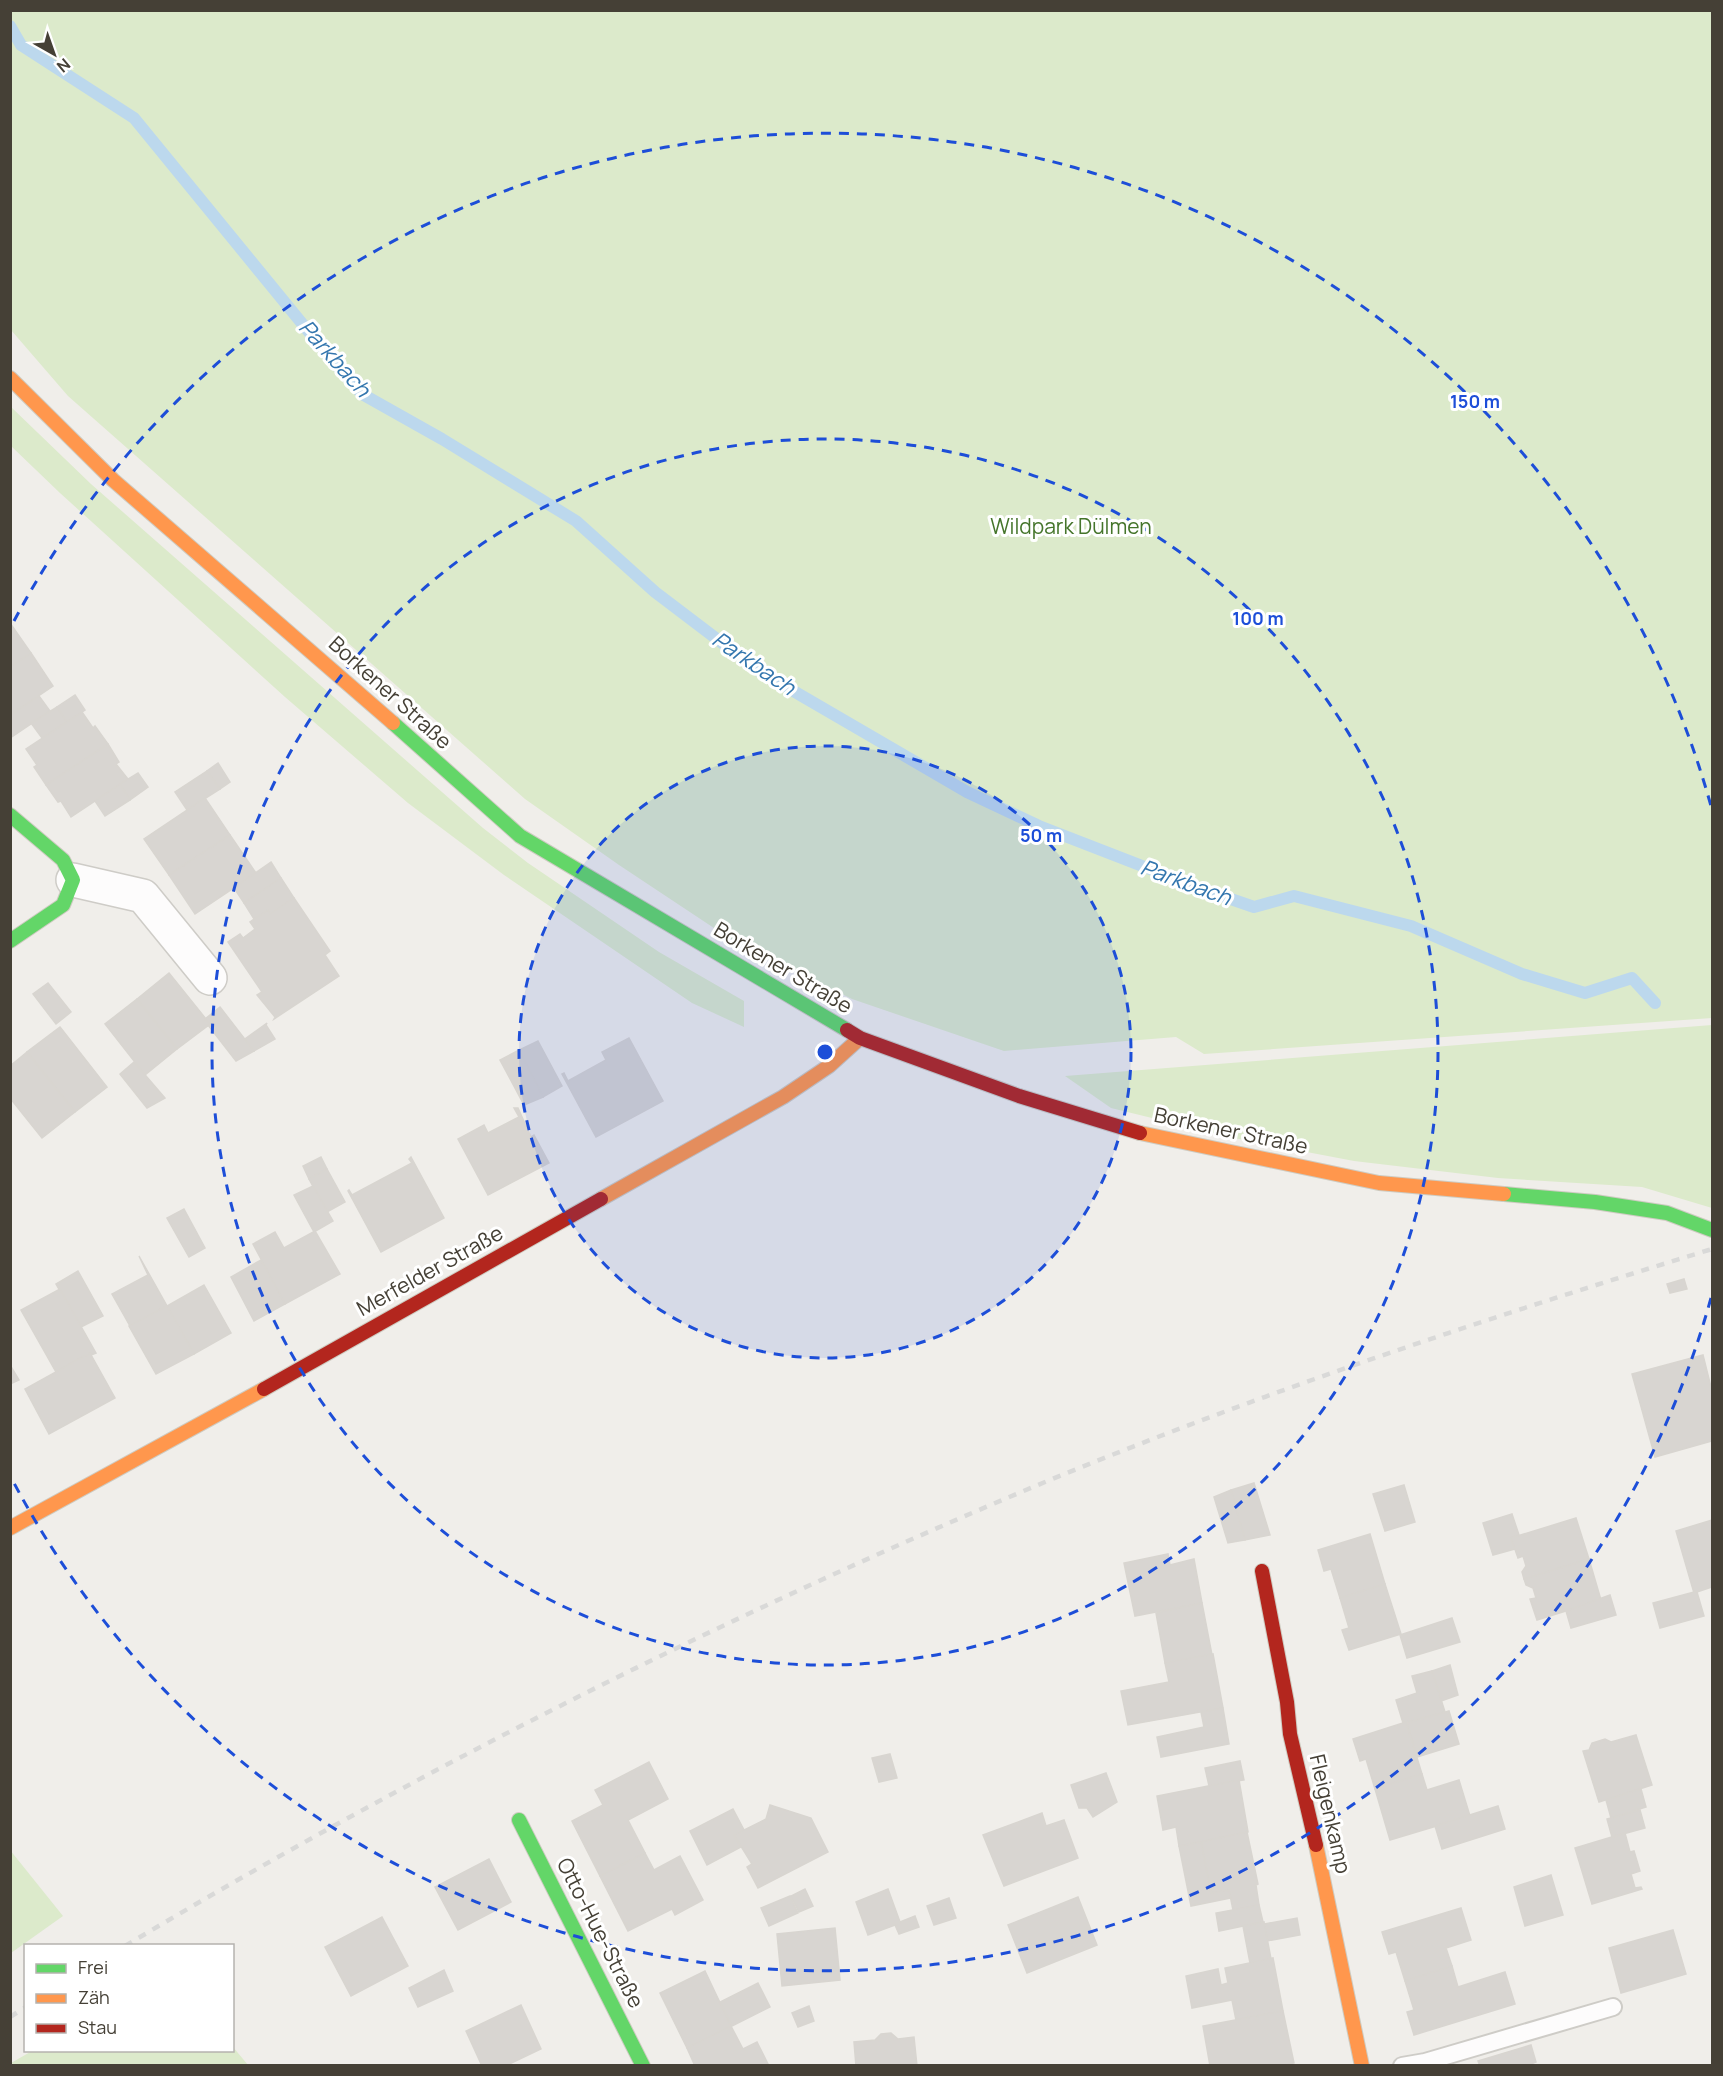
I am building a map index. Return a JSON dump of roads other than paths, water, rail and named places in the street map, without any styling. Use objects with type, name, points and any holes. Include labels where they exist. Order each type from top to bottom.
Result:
[{"type":"street","name":"Borkener Straße","points":[[10,378],[113,480],[324,662],[520,836],[860,1038],[1019,1096],[1150,1136],[1379,1183],[1595,1202],[1667,1213],[1713,1230]]},
{"type":"street","points":[[10,815],[63,860],[73,880],[63,905],[10,942]]},
{"type":"street","points":[[73,880],[143,896],[210,978]]},
{"type":"street","name":"Merfelder Straße","points":[[10,1528],[165,1444],[783,1097],[828,1066],[860,1038]]},
{"type":"street","name":"Fleigenkamp","points":[[1262,1571],[1287,1702],[1290,1734],[1326,1889],[1362,2066]]},
{"type":"street","name":"Otto-Hue-Straße","points":[[519,1820],[643,2066]]},
{"type":"lane","points":[[1401,2066],[1425,2062],[1613,2007]]},
{"type":"waterway","name":"Parkbach","points":[[10,26],[21,45],[134,118],[362,394],[442,439],[576,521],[655,592],[759,671],[967,792],[1039,826],[1199,888],[1254,907],[1294,896],[1411,926],[1522,974],[1585,993],[1632,978],[1655,1003]]},
{"type":"railway","points":[[128,1944],[236,1881],[462,1756],[692,1641],[926,1533],[1127,1449],[1293,1387],[1460,1329],[1712,1249]]},
{"type":"railway","points":[[10,2017],[24,2008]]},
{"type":"park label","name":"Wildpark Dülmen","points":[[1071,527]]}]
